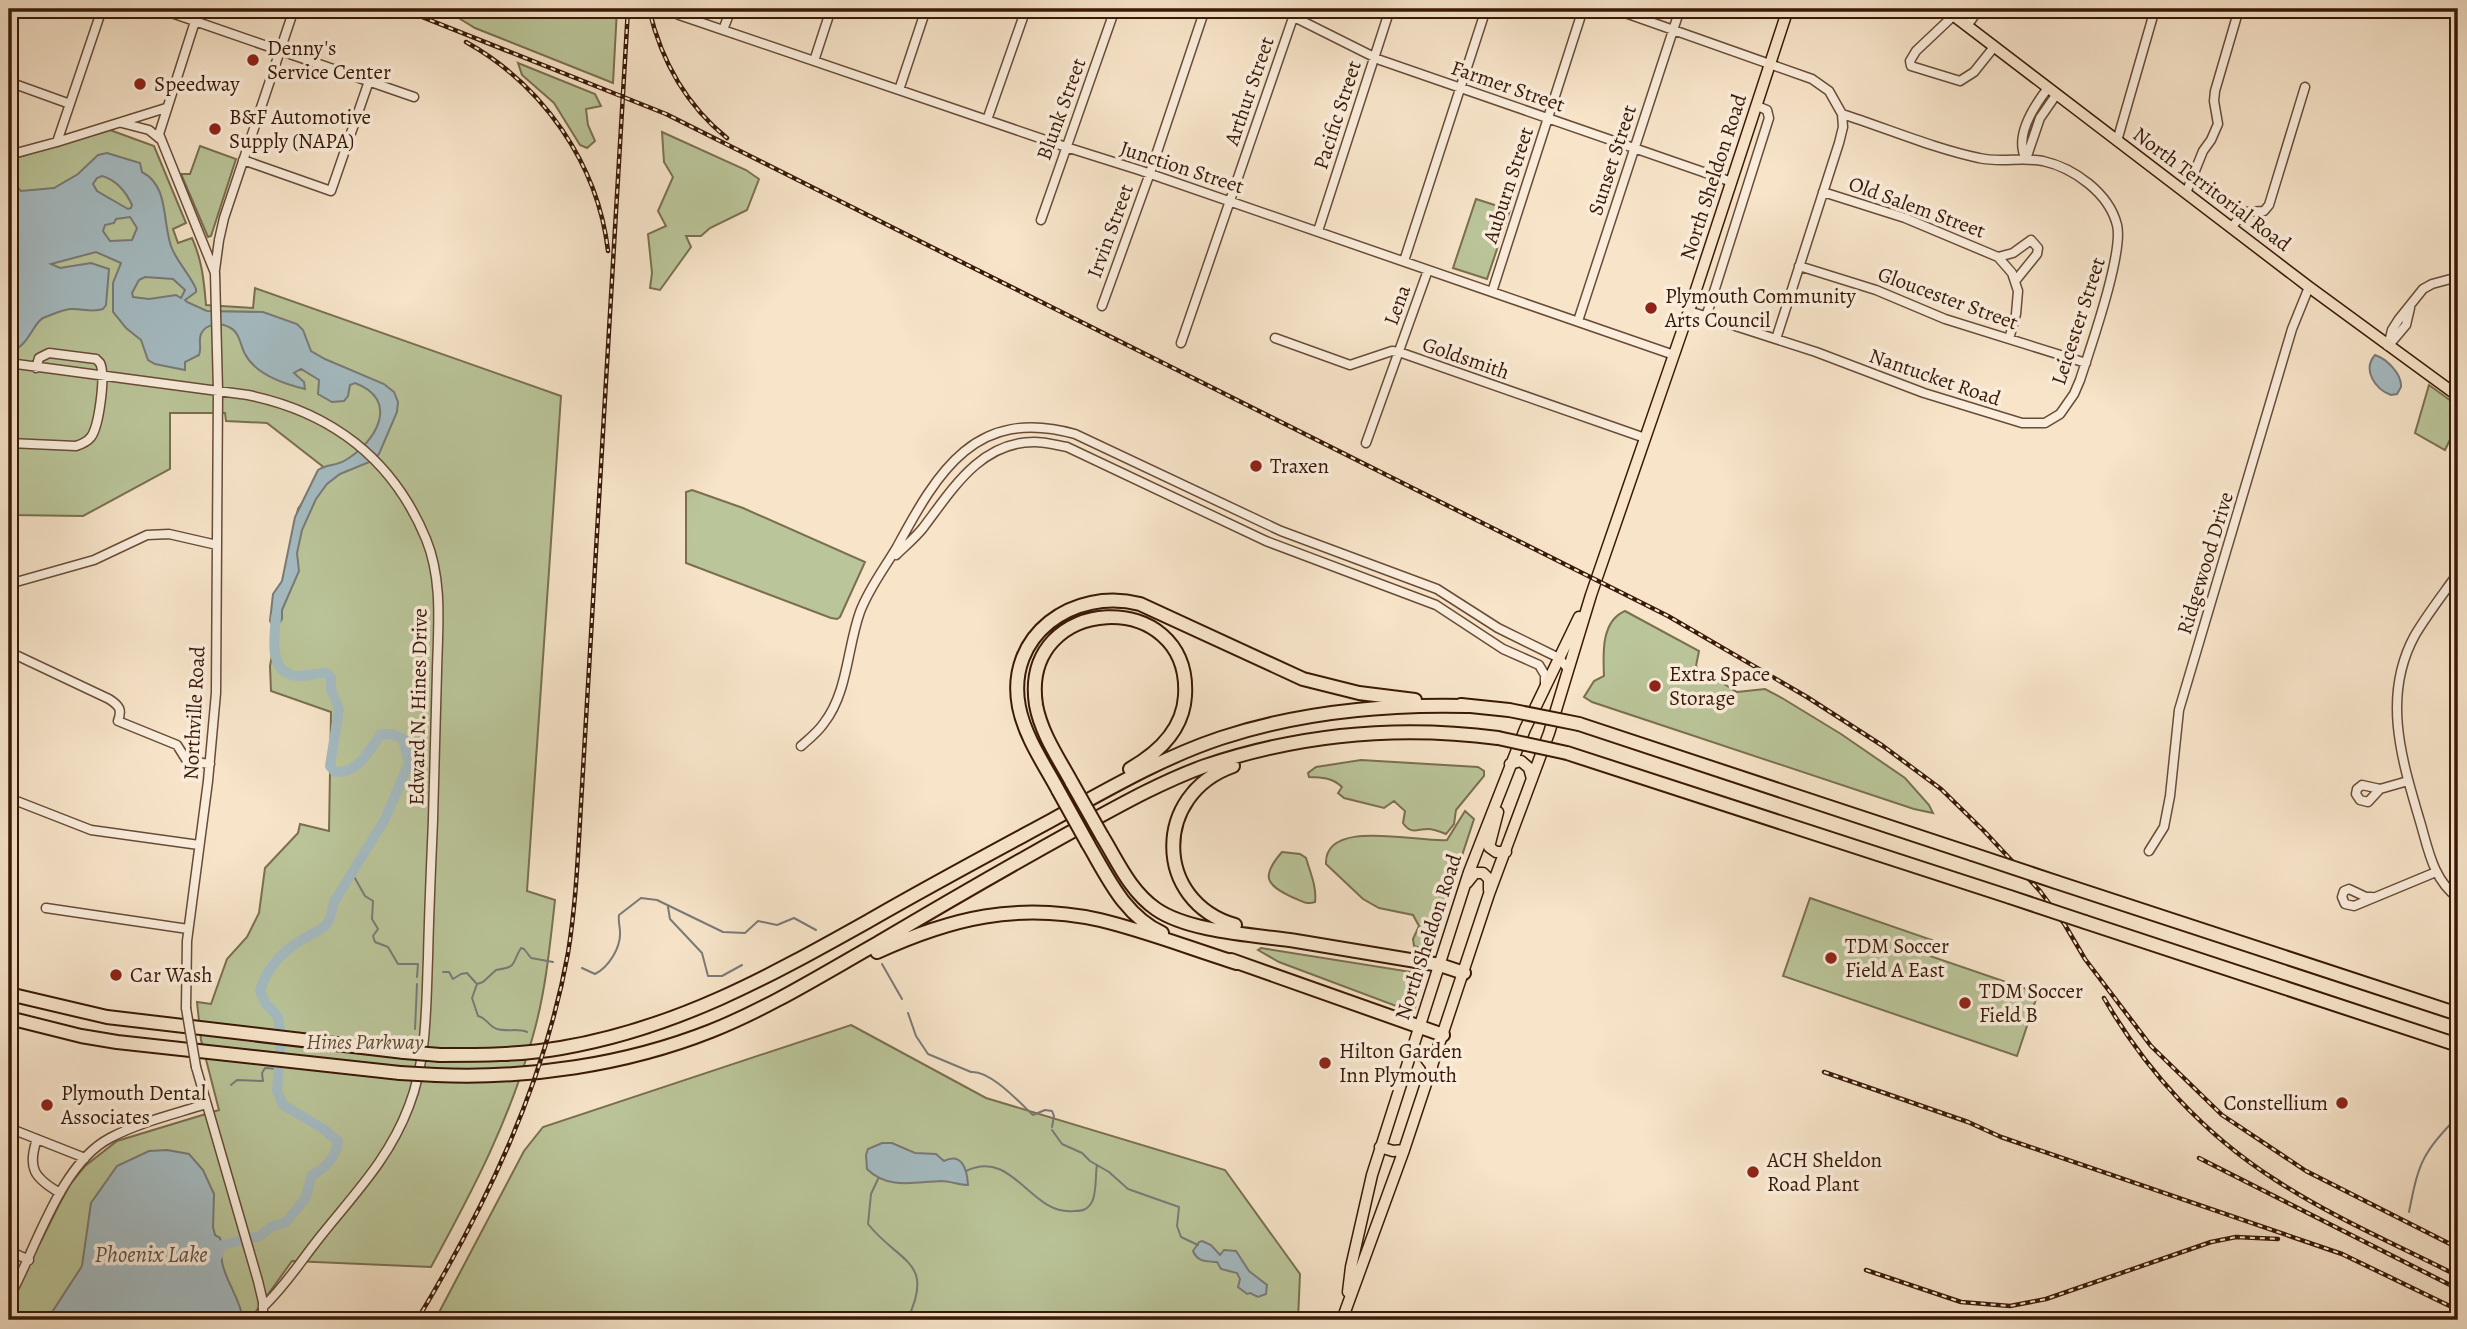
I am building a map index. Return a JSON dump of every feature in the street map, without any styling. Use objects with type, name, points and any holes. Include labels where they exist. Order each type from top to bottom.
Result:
[{"type":"highway","points":[[1237,963],[1160,932],[1140,920],[1116,893],[1033,744],[1022,718],[1018,692],[1020,673],[1032,642],[1050,621],[1068,609],[1095,601],[1116,600],[1146,607],[1283,671],[1323,685],[1359,693],[1509,710],[1579,724],[2458,1014]]},
{"type":"highway","points":[[1049,821],[1090,792],[1151,755],[1169,737],[1179,721],[1185,696],[1180,664],[1163,637],[1143,623],[1119,616],[1087,619],[1060,635],[1049,648],[1041,662],[1035,686],[1037,709],[1048,738],[1072,782],[1102,836],[1129,882],[1143,898],[1170,917],[1201,926],[1440,965],[1464,973]]},
{"type":"highway","points":[[9,994],[107,1017],[404,1052],[488,1055],[562,1048],[628,1032],[692,1012],[772,975],[1136,773],[1221,738],[1349,710],[1468,706]]},
{"type":"highway","points":[[9,1018],[117,1042],[400,1073],[477,1076],[530,1072],[619,1059],[676,1044],[752,1013],[1141,794],[1205,766],[1298,742],[1404,731],[1461,733],[1498,738],[1566,753],[2458,1045]]},
{"type":"highway","points":[[1298,742],[1228,767],[1203,782],[1180,811],[1172,845],[1180,879],[1190,897],[1201,908],[1232,925],[1300,942]]},
{"type":"highway","points":[[814,980],[929,929],[976,917],[1026,912],[1062,914],[1099,920],[1237,963],[1443,1035]]},
{"type":"main road","name":"North Sheldon Road","points":[[1342,1320],[1404,1150],[1489,894],[1549,733],[1591,595],[1689,311],[1788,9]]},
{"type":"main road","name":"North Territorial Road","points":[[1951,14],[2309,287],[2458,396]]},
{"type":"main road","name":"North Sheldon Road","points":[[1346,1307],[1351,1268],[1380,1147],[1464,887],[1510,764],[1591,595]]},
{"type":"main road","points":[[1510,764],[1521,761],[1532,779]]},
{"type":"main road","points":[[1504,780],[1505,793],[1489,841],[1492,850],[1506,852]]},
{"type":"main road","points":[[1464,887],[1475,873],[1483,873],[1489,879],[1489,894]]},
{"type":"main road","points":[[1410,1054],[1423,1055],[1432,1067]]},
{"type":"main road","points":[[1380,1147],[1393,1152],[1404,1150]]},
{"type":"street","points":[[57,142],[102,9]]},
{"type":"street","points":[[160,9],[414,97]]},
{"type":"street","points":[[160,139],[159,129],[200,9]]},
{"type":"street","points":[[215,273],[221,229],[294,9]]},
{"type":"street","points":[[723,30],[731,9]]},
{"type":"street","points":[[814,61],[831,9]]},
{"type":"street","points":[[899,90],[926,9]]},
{"type":"street","points":[[986,120],[1026,9]]},
{"type":"street","name":"Blunk Street","points":[[1041,220],[1115,9]]},
{"type":"street","name":"Irvin Street","points":[[1102,306],[1205,9]]},
{"type":"street","name":"Farmer Street","points":[[1278,9],[1294,13],[1374,57],[1732,182]]},
{"type":"street","name":"Pacific Street","points":[[1318,231],[1390,9]]},
{"type":"street","points":[[1404,261],[1486,9]]},
{"type":"street","name":"Auburn Street","points":[[1492,292],[1583,9]]},
{"type":"street","points":[[1614,9],[1770,64],[1822,85],[1835,98],[1842,114],[1841,135],[1776,339]]},
{"type":"street","name":"Sunset Street","points":[[1578,321],[1680,9]]},
{"type":"street","points":[[1965,9],[1951,14],[1944,27],[1940,27],[1916,51],[1910,61],[1911,66],[1960,81],[1974,72],[1994,47]]},
{"type":"street","points":[[1967,26],[1979,9]]},
{"type":"street","points":[[2117,141],[2155,9]]},
{"type":"street","points":[[2186,193],[2203,151],[2218,124],[2215,91],[2239,9]]},
{"type":"street","name":"Arthur Street","points":[[1181,343],[1294,13]]},
{"type":"street","name":"Junction Street","points":[[679,15],[1150,173],[1674,355]]},
{"type":"street","points":[[243,160],[331,191],[369,81]]},
{"type":"street","points":[[9,82],[70,104]]},
{"type":"street","points":[[2231,228],[2244,212],[2264,211],[2269,205],[2305,87]]},
{"type":"street","points":[[1842,114],[1977,158],[2026,159],[2052,92]]},
{"type":"street","points":[[1706,317],[1769,118],[1767,110],[1757,106]]},
{"type":"street","points":[[9,155],[166,108]]},
{"type":"street","points":[[119,123],[149,130],[160,139]]},
{"type":"street","name":"Northville Road","points":[[160,139],[215,273],[218,391],[216,692],[210,764],[188,929],[186,1009],[196,1067],[252,1262],[263,1307],[263,1320]]},
{"type":"street","name":"Leicester Street","points":[[2026,159],[2061,167],[2091,185],[2107,204],[2117,225],[2118,250],[2086,363],[2074,394],[2060,414],[2053,419]]},
{"type":"street","name":"Old Salem Street","points":[[1823,192],[1915,222],[1998,257],[2016,280],[2037,254],[2038,248],[2031,240],[2017,252],[1998,257]]},
{"type":"street","name":"Gloucester Street","points":[[1799,266],[1876,290],[1945,319],[2086,363]]},
{"type":"street","name":"Lena","points":[[1366,443],[1429,270]]},
{"type":"street","points":[[2388,346],[2392,330],[2426,286],[2458,277]]},
{"type":"street","points":[[2009,339],[2018,304],[2016,280]]},
{"type":"street","name":"Ridgewood Drive","points":[[2148,850],[2164,827],[2179,710],[2292,329],[2309,287]]},
{"type":"street","name":"Nantucket Road","points":[[1689,311],[2008,420],[2034,424],[2053,419]]},
{"type":"street","name":"Goldsmith","points":[[1275,338],[1350,365],[1399,352],[1645,438]]},
{"type":"street","points":[[9,443],[69,446],[86,441],[94,432],[104,377],[98,361],[44,354],[39,358],[36,368]]},
{"type":"street","name":"Edward N. Hines Drive","points":[[9,363],[264,398],[299,409],[335,428],[375,461],[400,491],[427,541],[438,600],[426,1008],[413,1095],[402,1123],[371,1177],[318,1239],[287,1284],[263,1307]]},
{"type":"street","points":[[801,746],[831,713],[842,684],[861,611],[874,582],[925,494],[956,457],[987,436],[1017,427],[1047,427],[1085,438],[1281,531],[1437,589],[1513,636],[1559,658],[1565,663],[1567,670]]},
{"type":"street","points":[[1059,446],[1062,430]]},
{"type":"street","points":[[888,562],[921,530],[967,472],[995,452],[1027,442],[1059,446],[1082,454],[1276,545],[1436,605],[1503,649],[1539,665],[1545,675],[1545,687]]},
{"type":"street","points":[[1180,501],[1187,488]]},
{"type":"street","points":[[925,494],[939,505]]},
{"type":"street","points":[[1276,545],[1281,531]]},
{"type":"street","points":[[9,584],[102,557],[147,535],[169,534],[217,545]]},
{"type":"street","points":[[1379,583],[1385,569]]},
{"type":"street","points":[[2458,573],[2416,634],[2400,673],[2396,701],[2397,732],[2408,781],[2436,872],[2446,888],[2458,898]]},
{"type":"street","points":[[1475,631],[1484,619]]},
{"type":"street","points":[[18,656],[109,699],[120,708],[118,721],[177,745],[187,761],[210,764]]},
{"type":"street","points":[[2380,789],[2408,781]]},
{"type":"street","points":[[9,798],[91,830],[199,845]]},
{"type":"street","points":[[2372,897],[2436,872]]},
{"type":"street","points":[[46,908],[188,929]]},
{"type":"street","points":[[9,1298],[60,1194],[85,1157],[103,1142],[121,1133],[206,1104]]},
{"type":"street","points":[[9,1128],[85,1157]]},
{"type":"street","points":[[37,1139],[31,1159],[34,1170],[46,1184],[60,1194]]},
{"type":"street","points":[[9,1251],[29,1260]]},
{"type":"green space","points":[[461,9],[617,9],[613,83],[475,28],[457,17]]},
{"type":"green space","points":[[518,63],[595,94],[601,106],[586,109],[588,125],[595,141],[587,148],[580,145],[554,103],[522,75]]},
{"type":"green space","name":"Hines Parkway","points":[[110,130],[154,146],[186,223],[173,229],[178,243],[192,238],[198,254],[206,305],[253,308],[255,288],[561,396],[527,891],[555,900],[542,999],[525,1064],[490,1153],[431,1267],[292,1261],[254,1314],[254,1320],[9,1320],[9,1305],[71,1183],[85,1166],[117,1141],[219,1110],[201,1040],[197,1002],[211,1004],[227,959],[247,937],[259,913],[265,868],[298,833],[300,824],[329,831],[331,712],[271,691],[270,666],[298,509],[326,469],[267,423],[226,421],[225,413],[170,413],[170,469],[83,516],[9,515],[9,160]]},
{"type":"green space","points":[[662,132],[746,170],[759,179],[747,210],[710,228],[701,236],[686,236],[691,247],[660,290],[650,288],[652,273],[648,234],[666,226],[658,211],[673,177],[664,162]]},
{"type":"green space","points":[[200,146],[236,159],[211,236],[208,237],[181,174],[190,174]]},
{"type":"green space","points":[[1476,199],[1510,210],[1487,279],[1453,268]]},
{"type":"green space","points":[[2429,385],[2458,406],[2458,423],[2445,450],[2415,433]]},
{"type":"green space","points":[[692,490],[743,508],[865,562],[840,617],[831,618],[686,563],[686,492]]},
{"type":"green space","points":[[1625,611],[1699,651],[1696,666],[1703,676],[1716,679],[1737,692],[1765,689],[1841,734],[1905,778],[1933,813],[1592,702],[1584,697],[1594,681],[1604,676],[1605,639],[1611,622]]},
{"type":"green space","points":[[1361,760],[1478,767],[1484,771],[1484,776],[1456,810],[1454,824],[1446,834],[1430,829],[1412,830],[1403,823],[1405,811],[1394,801],[1384,808],[1344,798],[1338,793],[1342,787],[1334,781],[1309,777],[1308,773],[1316,767]]},
{"type":"green space","points":[[1465,811],[1474,819],[1429,950],[1414,946],[1413,939],[1419,926],[1413,915],[1379,908],[1363,899],[1326,864],[1330,850],[1340,841],[1356,837],[1447,840]]},
{"type":"green space","points":[[1282,852],[1300,854],[1306,858],[1314,885],[1315,902],[1302,901],[1285,893],[1269,880],[1271,868]]},
{"type":"green space","points":[[1810,898],[1932,940],[1927,955],[2038,993],[2017,1056],[1783,976]]},
{"type":"green space","points":[[1261,948],[1424,974],[1414,1011],[1279,962],[1258,950]]},
{"type":"green space","points":[[851,1025],[986,1098],[1225,1170],[1300,1274],[1298,1320],[435,1320],[524,1151],[543,1127]]},
{"type":"water","points":[[107,153],[140,163],[142,172],[157,186],[171,246],[196,289],[196,292],[185,300],[187,302],[207,311],[263,312],[297,324],[303,330],[311,351],[384,384],[394,392],[398,402],[397,412],[379,454],[372,461],[340,474],[327,484],[316,499],[302,530],[297,553],[299,571],[282,610],[282,619],[275,629],[270,621],[273,594],[282,581],[295,517],[318,470],[344,461],[366,444],[374,433],[379,422],[377,400],[369,390],[355,383],[350,385],[344,401],[332,402],[318,394],[319,380],[301,369],[294,373],[304,382],[305,389],[271,377],[250,361],[235,332],[221,325],[209,326],[203,331],[199,355],[185,362],[185,370],[155,364],[148,360],[141,340],[126,328],[113,312],[113,283],[121,263],[96,252],[51,264],[60,268],[91,263],[109,269],[106,305],[103,309],[70,309],[43,318],[26,340],[9,353],[9,179],[21,191],[54,188],[78,174],[98,155]],"holes":[[[102,176],[120,187],[130,200],[131,208],[128,209],[97,191],[93,184]],[[130,217],[137,228],[132,240],[110,241],[103,231],[105,225],[114,223],[116,219]],[[145,277],[173,279],[185,290],[181,298],[176,295],[149,299],[133,297],[132,293],[139,280]]]},
{"type":"water","points":[[2375,355],[2389,363],[2396,372],[2401,382],[2397,394],[2391,395],[2375,384],[2370,367]]},
{"type":"water","points":[[882,1143],[892,1143],[915,1153],[936,1154],[944,1161],[959,1160],[965,1168],[968,1185],[944,1181],[902,1183],[875,1176],[867,1169],[866,1155],[868,1149]]},
{"type":"water","name":"Phoenix Lake","points":[[167,1150],[189,1154],[203,1170],[214,1194],[213,1227],[215,1235],[220,1238],[223,1266],[243,1320],[47,1320],[82,1266],[91,1203],[117,1166],[149,1151]]},
{"type":"water","points":[[1202,1241],[1211,1245],[1220,1255],[1224,1250],[1236,1251],[1249,1271],[1267,1285],[1266,1294],[1258,1297],[1247,1294],[1238,1287],[1240,1279],[1237,1273],[1221,1269],[1217,1262],[1197,1258],[1193,1251]]},
{"type":"waterway","points":[[216,1259],[222,1245],[260,1236],[272,1226],[285,1223],[305,1199],[312,1175],[322,1169],[335,1152],[338,1141],[322,1128],[283,1105],[277,1091],[281,1037],[278,1017],[266,1004],[260,991],[266,975],[280,956],[326,924],[334,902],[385,819],[409,763],[403,739],[392,734],[381,734],[356,765],[343,772],[335,772],[330,766],[339,709],[331,689],[331,678],[327,673],[299,676],[282,669],[275,654],[276,617]]},
{"type":"waterway","points":[[352,873],[365,896],[373,901],[372,919],[378,929],[373,936],[375,942],[388,947],[398,964],[418,964],[417,977]]},
{"type":"waterway","points":[[582,968],[595,974],[609,962],[620,938],[619,915],[641,898],[657,900],[723,932],[745,933],[758,921],[777,925],[794,918],[816,930]]},
{"type":"waterway","points":[[668,907],[670,919],[702,953],[708,976],[722,976],[742,965]]},
{"type":"waterway","points":[[527,1032],[497,1029],[478,1016],[472,998],[477,984],[496,970],[511,966],[521,948],[531,958],[553,962]]},
{"type":"waterway","points":[[882,964],[902,999]]},
{"type":"waterway","points":[[443,972],[449,972],[453,979],[467,973],[476,983]]},
{"type":"waterway","points":[[415,1029],[417,984]]},
{"type":"waterway","points":[[908,1013],[916,1036],[928,1054],[987,1076],[1033,1115],[1045,1110],[1052,1111],[1052,1127]]},
{"type":"waterway","points":[[231,1085],[237,1080],[263,1081],[262,1073],[265,1068],[278,1069]]},
{"type":"waterway","points":[[2409,1212],[2424,1159],[2458,1116]]},
{"type":"waterway","points":[[1052,1130],[1062,1144],[1082,1153],[1128,1189],[1179,1207],[1177,1226],[1181,1237],[1198,1245]]},
{"type":"waterway","points":[[966,1171],[983,1166],[997,1168],[1010,1175],[1045,1204],[1059,1210],[1077,1211],[1092,1202],[1097,1165]]},
{"type":"waterway","points":[[878,1179],[871,1194],[868,1224],[910,1264],[916,1274],[915,1301],[907,1320]]},
{"type":"railway","points":[[402,9],[666,114],[1668,616],[1807,697],[1883,746],[1941,789],[1984,831],[2040,891],[2085,959],[2151,1046],[2222,1115],[2306,1171],[2458,1248]]},
{"type":"railway","points":[[417,1320],[489,1189],[528,1097],[544,1050],[568,953],[578,860],[628,9]]},
{"type":"railway","points":[[649,9],[660,46],[677,80],[699,111],[727,138]]},
{"type":"railway","points":[[466,42],[519,81],[542,104],[562,130],[579,158],[592,188],[608,251]]},
{"type":"railway","points":[[2104,998],[2138,1051],[2178,1099],[2248,1161],[2319,1206],[2458,1276]]},
{"type":"railway","points":[[1824,1072],[1968,1122],[2001,1137],[2342,1254],[2458,1310]]},
{"type":"railway","points":[[2199,1158],[2458,1289]]},
{"type":"railway","points":[[1866,1270],[1961,1302],[2010,1306],[2046,1299],[2211,1242],[2236,1237],[2278,1239]]},
{"type":"place","name":"Denny's Service Center","points":[[253,60]]},
{"type":"place","name":"Speedway","points":[[140,84]]},
{"type":"place","name":"B&F Automotive Supply (NAPA)","points":[[215,129]]},
{"type":"place","name":"Plymouth Community Arts Council","points":[[1651,308]]},
{"type":"place","name":"Traxen","points":[[1256,466]]},
{"type":"place","name":"Extra Space Storage","points":[[1655,686]]},
{"type":"place","name":"TDM Soccer Field A East","points":[[1831,958]]},
{"type":"place","name":"Car Wash","points":[[116,975]]},
{"type":"place","name":"TDM Soccer Field B","points":[[1965,1003]]},
{"type":"place","name":"Hilton Garden Inn Plymouth","points":[[1325,1063]]},
{"type":"place","name":"Constellium","points":[[2342,1103]]},
{"type":"place","name":"Plymouth Dental Associates","points":[[47,1105]]},
{"type":"place","name":"ACH Sheldon Road Plant","points":[[1753,1172]]}]
